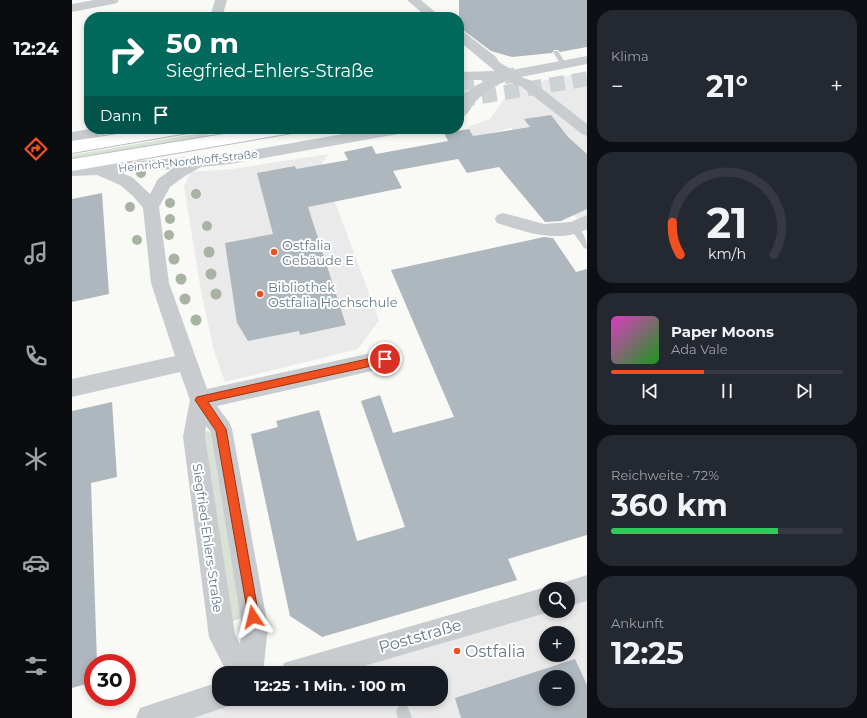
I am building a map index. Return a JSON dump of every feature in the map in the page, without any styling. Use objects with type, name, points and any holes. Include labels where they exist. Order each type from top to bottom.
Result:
[{"type":"main road","points":[[72,147],[151,134]]},
{"type":"main road","name":"Heinrich-Nordhoff-Straße","points":[[72,166],[257,134]]},
{"type":"street","points":[[72,8],[113,0]]},
{"type":"street","points":[[217,12],[221,0]]},
{"type":"street","points":[[413,0],[429,12]]},
{"type":"street","points":[[464,39],[509,75],[520,82],[527,84],[587,131]]},
{"type":"street","points":[[464,102],[491,82],[509,75],[587,60]]},
{"type":"street","points":[[464,76],[509,75]]},
{"type":"street","points":[[72,137],[87,134]]},
{"type":"street","name":"Heinrich-Nordhoff-Straße","points":[[72,171],[230,159],[370,134]]},
{"type":"street","points":[[98,170],[126,181],[140,192],[151,207],[164,183],[179,172],[201,161]]},
{"type":"street","name":"Siegfried-Ehlers-Straße","points":[[151,207],[160,283],[200,400],[221,429],[255,627],[251,666]]},
{"type":"street","points":[[503,219],[544,230],[580,224]]},
{"type":"street","points":[[200,400],[385,359]]},
{"type":"street","points":[[72,388],[187,362]]},
{"type":"street","name":"Siegfried-Ehlers-Straße","points":[[200,400],[194,437],[222,637],[237,666]]},
{"type":"street","points":[[575,591],[587,588]]},
{"type":"street","name":"Poststraße","points":[[318,666],[539,602]]},
{"type":"street","points":[[150,718],[212,698]]},
{"type":"lane","points":[[556,52],[563,64]]},
{"type":"lane","points":[[580,224],[587,246]]},
{"type":"shaded area","points":[[587,72],[586,231],[511,128],[473,137],[468,127],[490,119],[510,91],[527,84]]},
{"type":"shaded area","points":[[196,134],[208,134],[209,137],[72,159],[72,155]]},
{"type":"shaded area","name":"Ostfalia Gebäude E","points":[[328,154],[321,165],[379,320],[358,349],[225,382],[214,351],[201,291],[184,186],[191,172],[232,169]]},
{"type":"shaded area","points":[[207,431],[212,432],[244,617],[229,622],[203,434]]},
{"type":"shaded area","name":"Ostfalia","points":[[587,587],[587,718],[151,718],[212,701],[212,706],[448,706],[448,666],[324,666],[539,613],[539,618],[575,618],[575,591]]},
{"type":"building","points":[[459,0],[587,0],[587,47],[560,52],[558,50],[554,50],[552,53],[512,57],[491,51],[464,31],[464,12],[459,12]]},
{"type":"building","points":[[551,115],[568,137],[587,154],[587,209],[561,221],[545,222],[499,167],[467,173],[458,159],[393,171],[402,188],[308,207],[346,325],[300,335],[299,331],[248,341],[237,323],[225,243],[273,234],[257,173],[295,166],[296,169],[348,160],[344,152],[372,146],[376,154],[448,141],[444,134],[464,134],[464,130],[469,129],[473,136],[530,127],[524,119]]},
{"type":"building","points":[[102,193],[109,294],[72,302],[72,199]]},
{"type":"building","points":[[544,237],[553,238],[576,272],[587,269],[587,535],[508,559],[517,580],[322,637],[290,616],[251,434],[278,427],[276,421],[319,410],[357,541],[405,527],[361,401],[380,395],[393,433],[454,417],[391,270]]},
{"type":"building","points":[[112,402],[117,477],[91,483],[97,654],[84,654],[84,685],[72,688],[72,411]]},
{"type":"building","points":[[575,659],[587,685],[587,718],[461,718],[455,698],[539,671],[539,706],[575,706],[575,670],[541,670],[566,662],[575,662]]},
{"type":"tunnel","points":[[464,83],[515,75]]},
{"type":"tunnel","points":[[464,99],[587,79]]},
{"type":"place","name":"Ostfalia Gebäude E","points":[[274,252]]},
{"type":"place","name":"Bibliothek Ostfalia Hochschule","points":[[260,294]]},
{"type":"place","name":"Ostfalia","points":[[457,651]]},
{"type":"route","points":[[253,617],[221,429],[200,400],[385,359]]}]
